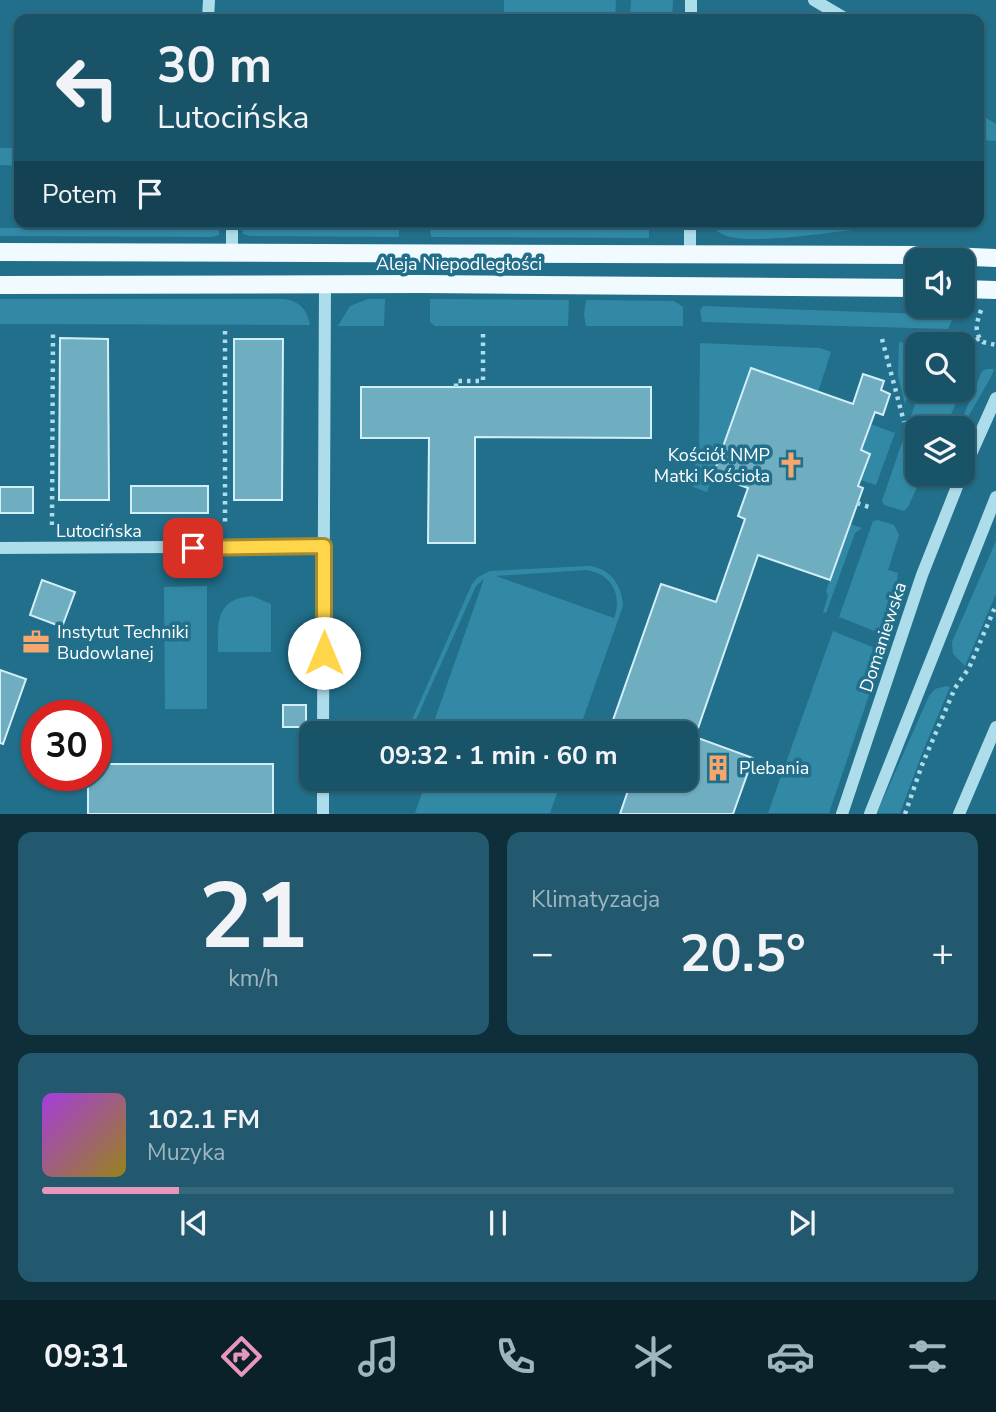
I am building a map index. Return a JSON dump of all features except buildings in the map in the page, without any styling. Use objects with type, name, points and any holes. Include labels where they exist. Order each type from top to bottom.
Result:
[{"type":"main road","name":"Aleja Niepodległości","points":[[0,252],[924,255],[996,258]]},
{"type":"main road","name":"Aleja Niepodległości","points":[[0,285],[905,288]]},
{"type":"main road","points":[[975,289],[996,290]]},
{"type":"street","points":[[814,0],[838,14]]},
{"type":"street","points":[[232,228],[232,254]]},
{"type":"street","points":[[690,228],[690,254]]},
{"type":"street","points":[[323,721],[325,285]]},
{"type":"street","name":"Domaniewska","points":[[975,445],[996,398]]},
{"type":"street","name":"Domaniewska","points":[[842,814],[922,575],[957,486]]},
{"type":"street","points":[[870,814],[996,497]]},
{"type":"street","name":"Lutocińska","points":[[0,548],[324,546]]},
{"type":"street","points":[[959,814],[996,727]]},
{"type":"street","points":[[323,791],[323,814]]},
{"type":"path","points":[[977,322],[979,338],[988,344],[996,345]]},
{"type":"path","points":[[52,331],[52,525]]},
{"type":"path","points":[[225,331],[225,526]]},
{"type":"path","points":[[456,387],[456,381],[483,381],[483,333]]},
{"type":"path","points":[[975,342],[979,338]]},
{"type":"path","points":[[881,339],[904,422]]},
{"type":"path","points":[[858,503],[872,508]]},
{"type":"path","points":[[905,814],[950,699],[970,668],[996,606]]},
{"type":"shaded area","points":[[504,0],[616,0],[615,14],[504,13]]},
{"type":"shaded area","points":[[631,0],[673,0],[672,14],[630,14]]},
{"type":"shaded area","points":[[984,117],[996,124],[996,141],[984,140]]},
{"type":"shaded area","points":[[0,148],[14,148],[14,166],[0,165]]},
{"type":"shaded area","points":[[0,228],[219,228],[219,235],[0,236]]},
{"type":"shaded area","points":[[242,228],[399,228],[399,237],[243,234]]},
{"type":"shaded area","points":[[649,228],[649,238],[431,237],[430,229]]},
{"type":"shaded area","points":[[715,228],[852,230],[765,239],[732,237]]},
{"type":"shaded area","points":[[0,299],[284,299],[302,307],[310,325],[0,324]]},
{"type":"shaded area","points":[[368,299],[385,299],[384,326],[338,326],[350,306]]},
{"type":"shaded area","points":[[430,299],[569,300],[568,326],[435,326],[430,322]]},
{"type":"shaded area","points":[[586,300],[674,301],[683,307],[683,326],[586,326]]},
{"type":"shaded area","points":[[703,306],[905,313],[905,318],[953,318],[948,329],[702,322],[700,310]]},
{"type":"shaded area","points":[[899,342],[905,343],[905,404],[898,376]]},
{"type":"shaded area","points":[[700,343],[820,348],[831,352],[818,392],[751,368],[707,492],[693,487],[691,480],[699,446]]},
{"type":"shaded area","points":[[994,369],[968,416],[963,416],[969,402],[975,402],[975,388],[982,371]]},
{"type":"shaded area","points":[[916,402],[956,402],[950,416],[911,416]]},
{"type":"shaded area","points":[[870,424],[895,433],[876,485],[860,480],[869,454],[861,450]]},
{"type":"shaded area","points":[[905,434],[905,486],[918,486],[904,511],[884,505],[882,501]]},
{"type":"shaded area","points":[[873,521],[894,525],[899,535],[888,570],[898,573],[890,629],[882,634],[839,617]]},
{"type":"shaded area","points":[[850,524],[862,528],[855,533],[826,613],[823,612],[828,596],[826,591]]},
{"type":"shaded area","points":[[996,541],[996,594],[965,666],[953,654],[952,642]]},
{"type":"shaded area","points":[[587,566],[602,570],[613,578],[620,591],[623,606],[582,721],[434,721],[484,579],[476,586],[415,721],[411,721],[472,584],[478,577],[490,571]],"holes":[[[586,570],[602,576],[613,586],[616,593],[614,618],[496,576]]]},
{"type":"shaded area","points":[[207,586],[207,709],[165,709],[164,587]]},
{"type":"shaded area","points":[[252,596],[271,604],[271,652],[218,652],[219,622],[225,607],[240,598]]},
{"type":"shaded area","points":[[833,631],[880,650],[882,657],[829,813],[768,813]]},
{"type":"shaded area","points":[[950,687],[900,813],[877,813],[929,696],[935,689]]},
{"type":"shaded area","points":[[423,791],[558,791],[550,813],[415,813]]},
{"type":"place","name":"Kościół NMP Matki Kościoła","points":[[791,465]]},
{"type":"place","name":"Instytut Techniki Budowlanej","points":[[36,642]]},
{"type":"place","name":"Plebania","points":[[718,768]]},
{"type":"route","points":[[193,548],[324,546],[324,653]]}]
